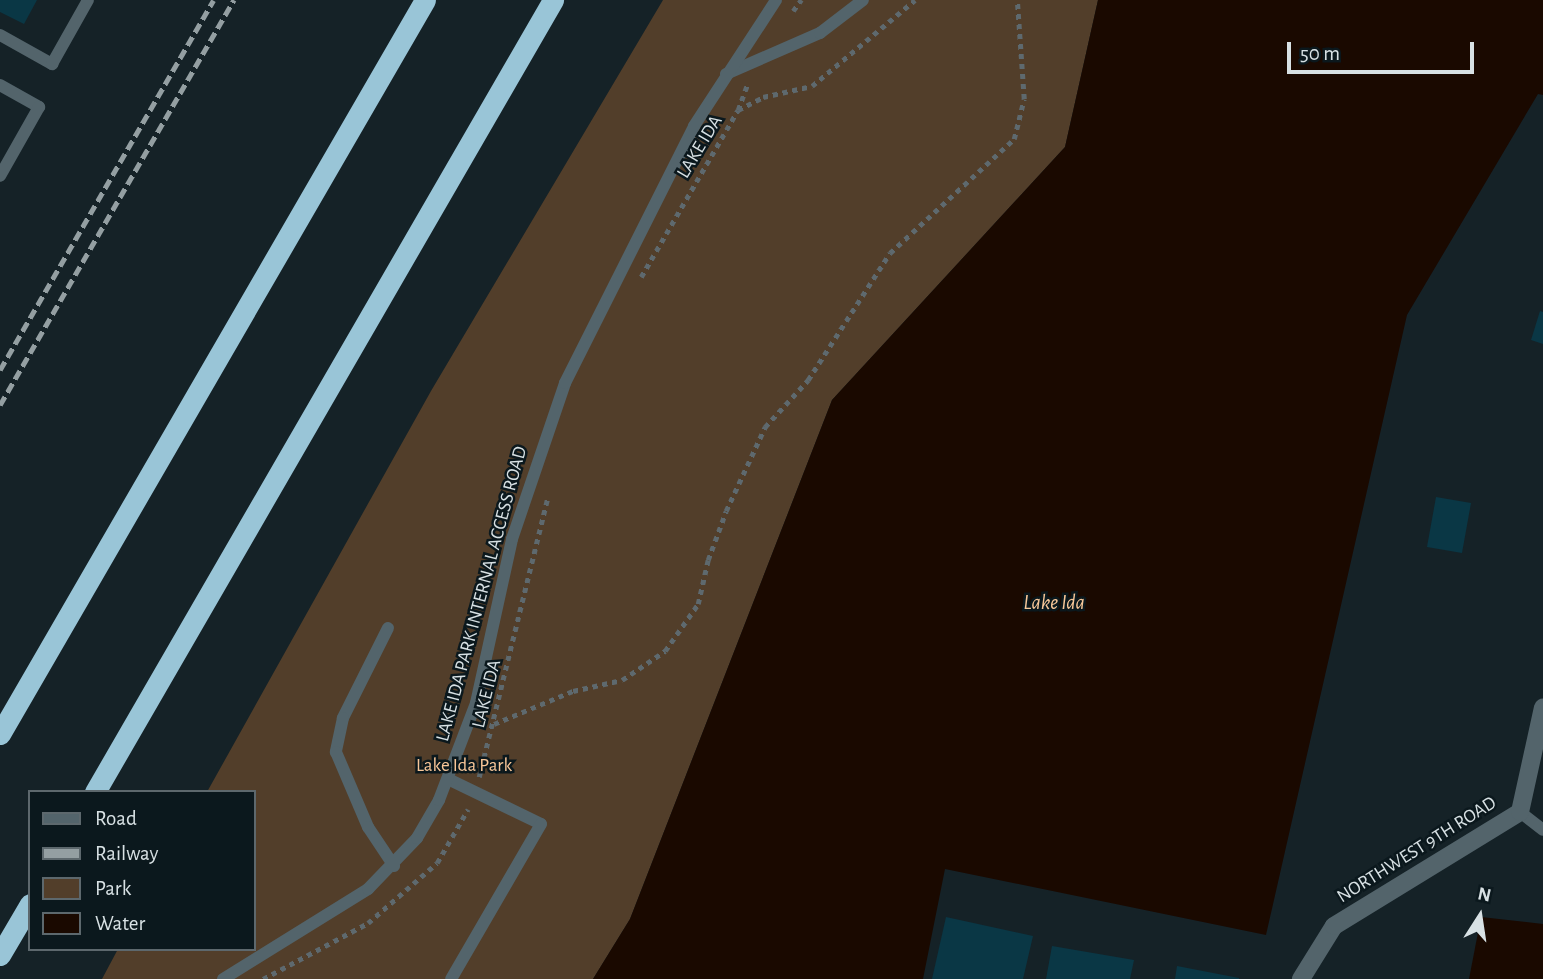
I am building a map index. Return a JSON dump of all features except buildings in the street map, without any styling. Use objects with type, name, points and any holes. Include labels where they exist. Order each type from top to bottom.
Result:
[{"type":"highway","points":[[0,734],[425,0]]},
{"type":"highway","points":[[96,790],[554,0]]},
{"type":"highway","points":[[0,956],[28,907]]},
{"type":"street","name":"NORTHWEST 9TH ROAD","points":[[1301,979],[1334,926],[1520,812],[1543,707]]},
{"type":"lane","points":[[0,35],[52,64],[88,0]]},
{"type":"lane","name":"LAKE IDA PARK INTERNAL ACCESS ROAD","points":[[234,977],[316,925],[394,866],[417,838],[448,779],[476,703],[516,526],[565,383],[682,150],[726,74],[776,0]]},
{"type":"lane","points":[[726,74],[755,64],[821,33],[863,0]]},
{"type":"lane","points":[[0,85],[39,107],[0,176]]},
{"type":"lane","points":[[388,628],[343,718],[336,752],[368,827],[394,866]]},
{"type":"lane","points":[[448,779],[541,824],[451,979]]},
{"type":"lane","points":[[1520,812],[1543,830]]},
{"type":"path","points":[[786,21],[801,0]]},
{"type":"path","points":[[738,110],[763,97],[812,86],[915,0]]},
{"type":"path","points":[[494,724],[573,691],[622,680],[666,651],[698,604],[721,523],[765,428],[808,380],[890,253],[1014,139],[1024,99],[1017,0]]},
{"type":"path","name":"LAKE IDA","points":[[639,281],[738,110],[755,64]]},
{"type":"path","name":"LAKE IDA","points":[[263,979],[368,923],[437,863],[475,791],[494,724],[549,494]]},
{"type":"green space","name":"Lake Ida Park","points":[[663,0],[1098,0],[1065,147],[832,400],[630,919],[593,979],[102,979],[117,951],[256,951],[256,790],[208,790],[431,391]]},
{"type":"water","name":"Lake Ida","points":[[1098,0],[1543,0],[1543,95],[1538,94],[1407,315],[1266,935],[945,869],[923,979],[593,979],[630,919],[832,400],[1065,147]]},
{"type":"water","points":[[1481,917],[1543,924],[1543,979],[1469,979]]},
{"type":"railway","points":[[0,370],[214,0]]},
{"type":"railway","points":[[0,405],[234,0]]}]
